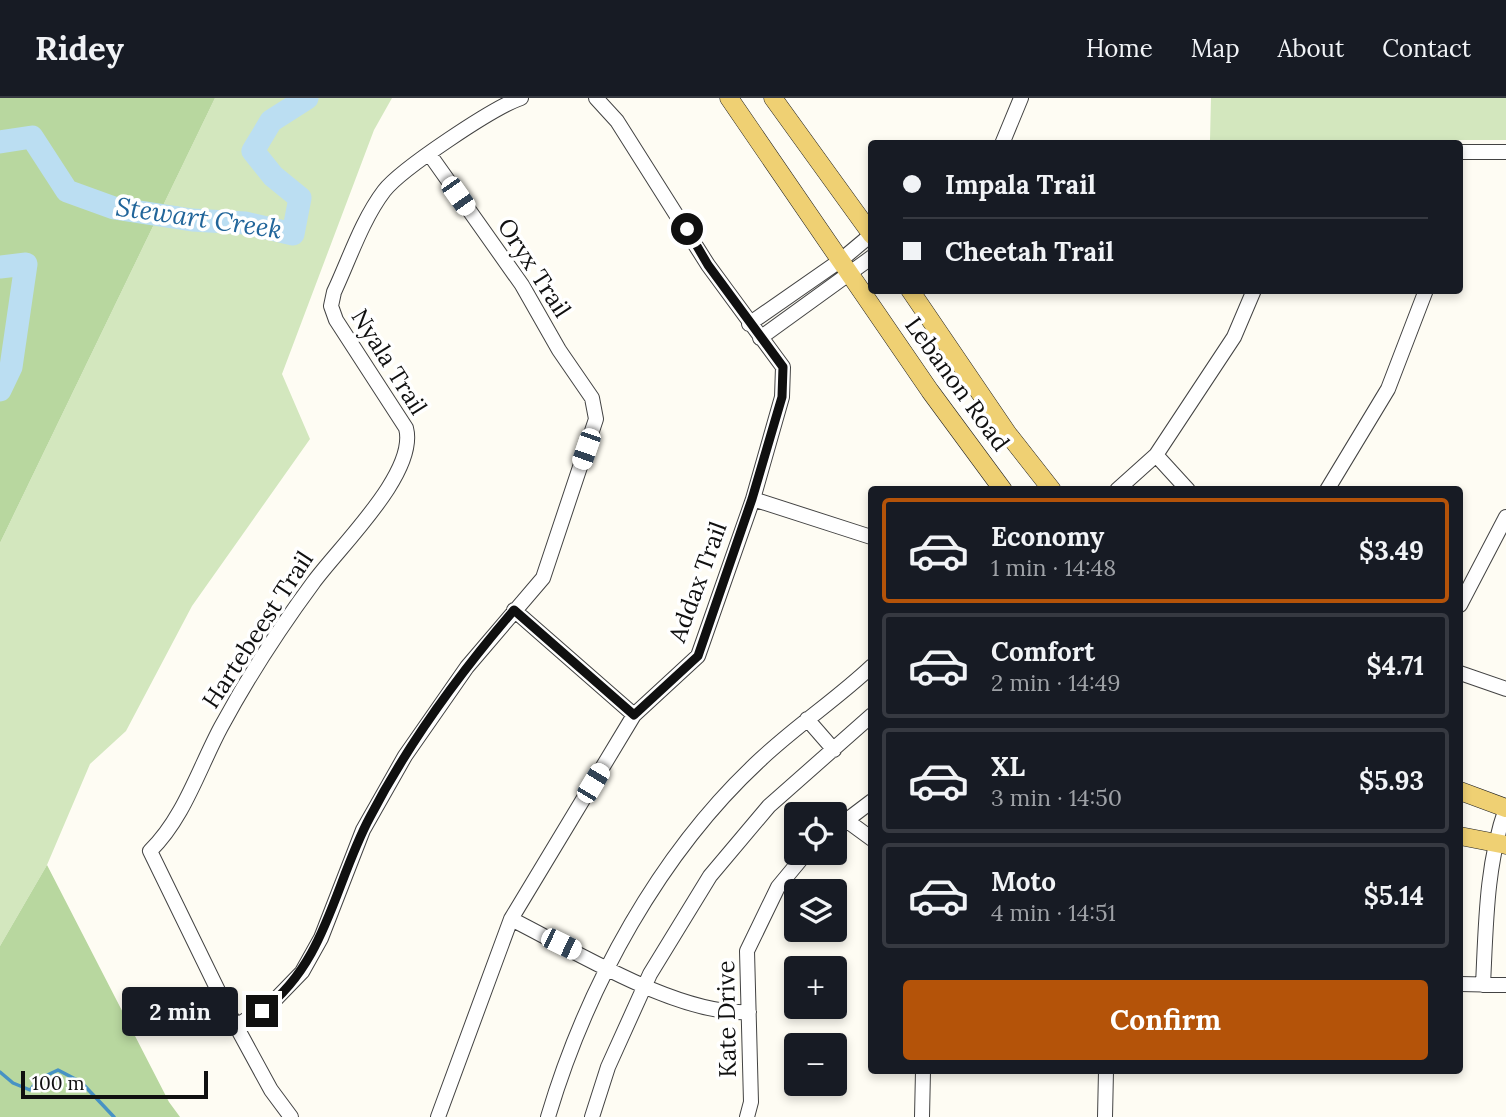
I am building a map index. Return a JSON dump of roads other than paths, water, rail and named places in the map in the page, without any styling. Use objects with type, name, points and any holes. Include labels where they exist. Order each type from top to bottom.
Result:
[{"type":"main road","name":"Lebanon Road","points":[[729,98],[930,391],[1000,486]]},
{"type":"main road","points":[[773,98],[868,231]]},
{"type":"main road","name":"Lebanon Road","points":[[913,294],[1008,434],[1049,486]]},
{"type":"main road","points":[[1463,792],[1506,808]]},
{"type":"main road","points":[[1463,837],[1500,844]]},
{"type":"street","points":[[430,155],[491,112],[521,98]]},
{"type":"street","name":"Addax Trail","points":[[438,1117],[511,919],[634,715],[698,656],[752,499],[782,397],[783,367],[708,265],[618,121],[596,98]]},
{"type":"street","points":[[1004,140],[1021,98]]},
{"type":"street","points":[[1463,152],[1506,152]]},
{"type":"street","name":"Nyala Trail","points":[[407,438],[403,423],[332,310],[334,292],[378,200],[396,179],[430,155]]},
{"type":"street","name":"Oryx Trail","points":[[430,155],[522,285],[595,408],[594,424],[544,574],[514,610]]},
{"type":"street","points":[[760,338],[845,266],[868,239]]},
{"type":"street","points":[[749,324],[845,266],[868,258]]},
{"type":"street","points":[[1121,486],[1156,455],[1234,337],[1252,294]]},
{"type":"street","points":[[1329,486],[1388,390],[1424,294]]},
{"type":"street","name":"Hartebeest Trail","points":[[236,1026],[150,851],[174,821],[222,726],[274,638],[330,560],[391,487],[407,438]]},
{"type":"street","points":[[1156,455],[1184,486]]},
{"type":"street","points":[[752,499],[868,536]]},
{"type":"street","points":[[1463,599],[1506,517]]},
{"type":"street","points":[[291,1117],[271,1090],[236,1026],[271,1004],[302,972],[321,938],[358,840],[390,780],[455,682],[514,610],[634,715]]},
{"type":"street","points":[[548,1117],[582,1022],[640,907],[701,822],[761,759],[868,669]]},
{"type":"street","points":[[1463,674],[1506,689]]},
{"type":"street","points":[[807,719],[834,750]]},
{"type":"street","points":[[592,1117],[608,1067],[645,985],[710,876],[769,806],[868,719]]},
{"type":"street","points":[[847,820],[868,804]]},
{"type":"street","points":[[1483,985],[1487,905],[1506,808]]},
{"type":"street","points":[[847,828],[868,837]]},
{"type":"street","name":"Kate Drive","points":[[747,1117],[751,1102],[747,951],[778,887],[796,865]]},
{"type":"street","points":[[511,919],[645,985],[706,1009],[749,1012]]},
{"type":"street","points":[[1463,984],[1506,985]]},
{"type":"street","points":[[922,1117],[923,1074]]},
{"type":"street","points":[[1105,1117],[1106,1074]]},
{"type":"waterway","name":"Stewart Creek","points":[[0,142],[32,137],[67,191],[114,208],[192,220],[245,223],[293,234],[300,198],[273,176],[253,151],[271,121],[307,98]]},
{"type":"waterway","name":"Stewart Creek","points":[[0,267],[26,264],[11,367],[0,390]]},
{"type":"waterway","points":[[0,1072],[13,1083],[30,1090],[39,1079],[58,1070],[81,1082],[114,1117]]}]
